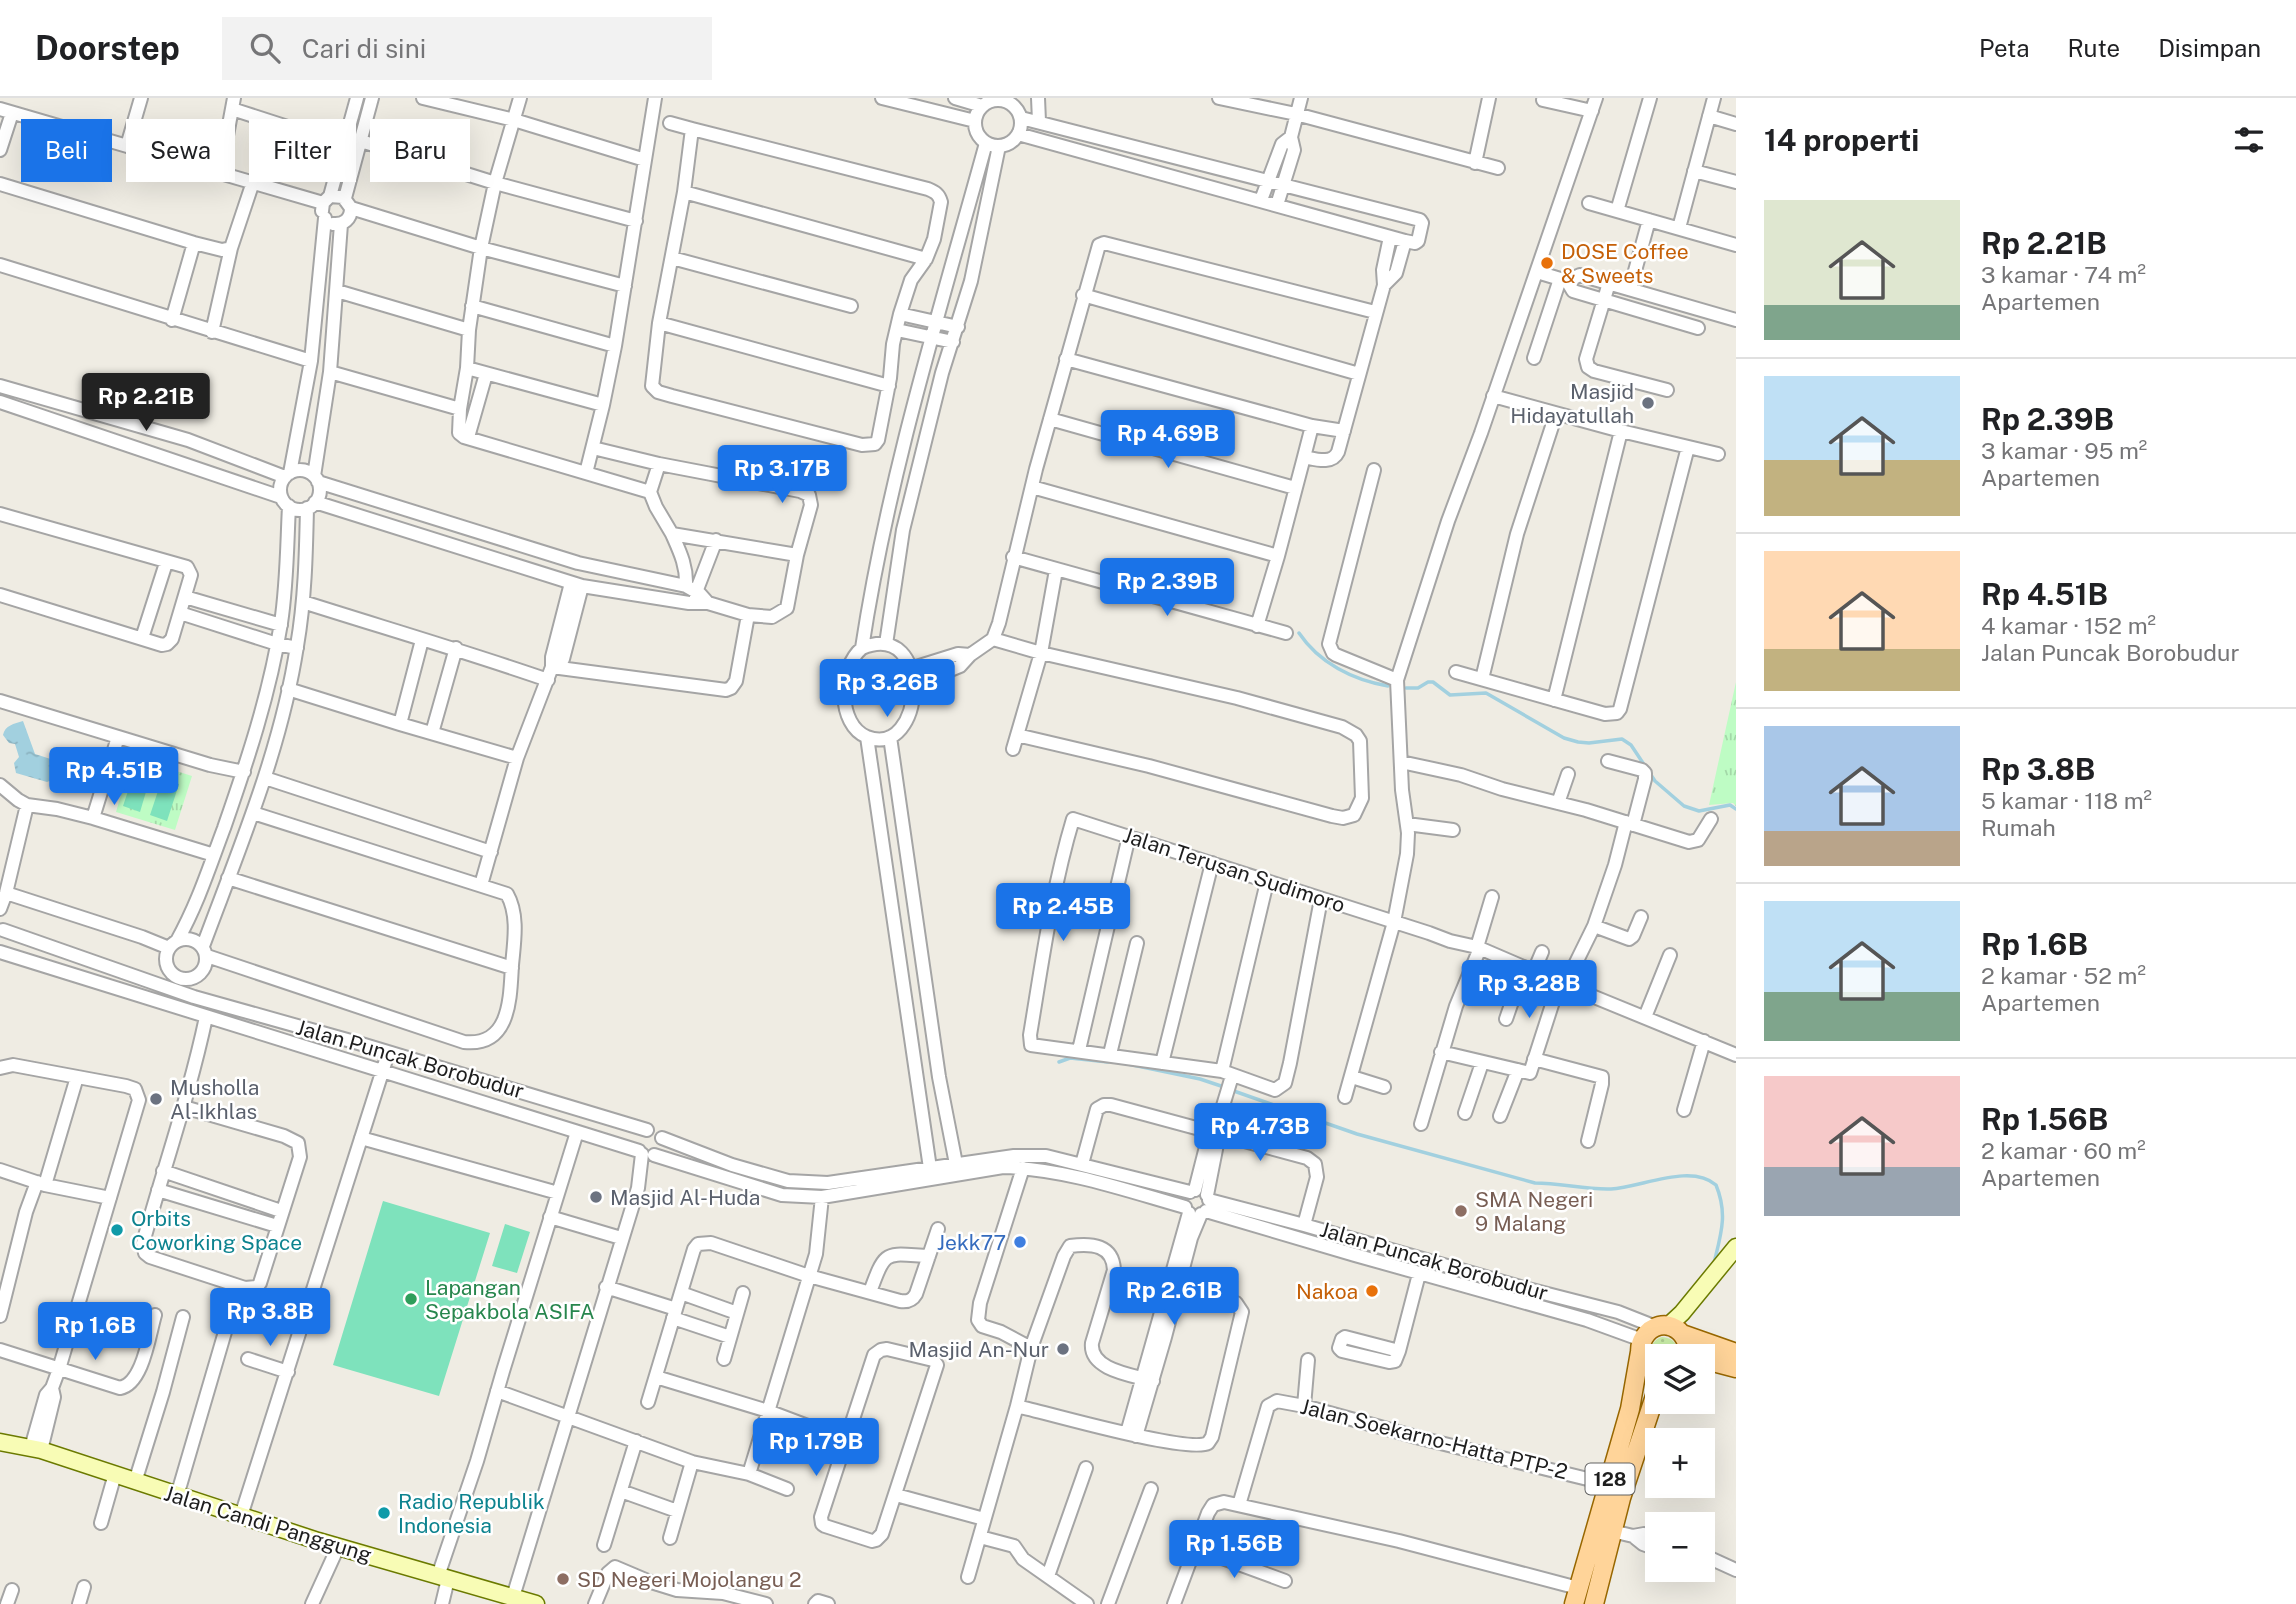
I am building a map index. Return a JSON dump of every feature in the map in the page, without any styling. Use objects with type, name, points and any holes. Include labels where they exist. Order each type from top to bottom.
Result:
[{"type":"main road","points":[[1669,1329],[1736,1247]]},
{"type":"main road","points":[[1669,1329],[1687,1344]]},
{"type":"main road","points":[[1645,1360],[1641,1346],[1648,1332],[1669,1329],[1736,1353]]},
{"type":"main road","name":"128","points":[[1576,1596],[1636,1385],[1641,1346]]},
{"type":"main road","points":[[1715,1363],[1736,1368]]},
{"type":"main road","name":"128","points":[[1594,1604],[1612,1531],[1649,1414]]},
{"type":"main road","name":"Jalan Candi Panggung","points":[[0,1441],[36,1449],[338,1547],[536,1604]]},
{"type":"street","points":[[135,119],[141,98]]},
{"type":"street","points":[[352,119],[358,98]]},
{"type":"street","points":[[325,218],[311,361],[287,475],[280,489],[285,501],[285,596],[281,625],[239,787],[207,878],[173,945],[167,964],[178,977],[186,979],[202,972],[206,964],[205,951],[228,878],[265,778],[297,648],[311,505],[319,494],[316,479],[330,372],[341,224],[349,217],[348,203],[372,98]]},
{"type":"street","points":[[423,98],[514,120],[645,160]]},
{"type":"street","points":[[520,98],[495,183],[481,248],[469,330],[459,432],[462,436],[650,492]]},
{"type":"street","points":[[882,98],[975,121]]},
{"type":"street","points":[[1038,98],[1039,121]]},
{"type":"street","points":[[1219,98],[1296,114],[1498,168]]},
{"type":"street","points":[[1277,205],[1294,150],[1292,137],[1301,98]]},
{"type":"street","points":[[1475,163],[1488,98]]},
{"type":"street","points":[[1345,1097],[1394,922],[1408,831],[1402,790],[1397,680],[1448,521],[1597,98]]},
{"type":"street","points":[[1617,211],[1650,98]]},
{"type":"street","points":[[1679,228],[1714,98]]},
{"type":"street","points":[[586,473],[615,346],[645,160],[651,99]]},
{"type":"street","points":[[960,99],[982,106]]},
{"type":"street","points":[[994,100],[1007,101],[1015,106],[1021,118],[1021,126],[1018,134],[1009,143],[993,144],[977,133],[975,121],[982,106],[994,100]]},
{"type":"street","points":[[1543,100],[1592,111]]},
{"type":"street","points":[[230,119],[233,101],[277,119]]},
{"type":"street","points":[[0,150],[6,111],[126,146]]},
{"type":"street","points":[[1709,116],[1736,124]]},
{"type":"street","points":[[1018,134],[1405,242],[1418,241],[1421,221],[1021,118]]},
{"type":"street","points":[[670,124],[692,129],[936,192],[942,202],[934,239],[926,259],[911,280],[901,314],[889,386],[875,444],[868,446],[672,397],[657,392],[652,386],[659,323],[684,192],[692,129]]},
{"type":"street","points":[[1261,200],[1282,144],[1292,137]]},
{"type":"street","points":[[361,141],[495,183],[636,221]]},
{"type":"street","points":[[862,649],[878,555],[902,450],[932,338],[993,144]]},
{"type":"street","points":[[886,644],[903,530],[942,373],[974,267],[993,144]]},
{"type":"street","points":[[1694,171],[1736,183]]},
{"type":"street","points":[[212,332],[231,248],[253,182],[327,200],[339,195],[348,203],[481,248],[625,286]]},
{"type":"street","points":[[333,182],[322,211],[331,223],[341,224]]},
{"type":"street","points":[[0,184],[194,243],[222,250],[231,248]]},
{"type":"street","points":[[684,192],[926,259]]},
{"type":"street","points":[[1589,203],[1736,245]]},
{"type":"street","points":[[1630,289],[1649,220]]},
{"type":"street","points":[[1304,457],[1324,460],[1336,457],[1384,285],[1383,270],[1390,237]]},
{"type":"street","points":[[1384,285],[1396,273],[1405,242]]},
{"type":"street","points":[[172,320],[194,243]]},
{"type":"street","points":[[912,674],[933,677],[960,666],[970,655],[993,639],[1096,248],[1104,243],[1375,312]]},
{"type":"street","points":[[672,258],[851,306]]},
{"type":"street","points":[[0,265],[311,361]]},
{"type":"street","points":[[1537,272],[1564,280],[1580,275],[1736,320]]},
{"type":"street","points":[[1564,280],[1573,291],[1698,328]]},
{"type":"street","points":[[1534,358],[1564,280]]},
{"type":"street","points":[[1609,283],[1586,359],[1588,367],[1594,371],[1667,390]]},
{"type":"street","points":[[337,291],[469,330]]},
{"type":"street","points":[[1083,295],[1359,374]]},
{"type":"street","points":[[472,306],[615,346]]},
{"type":"street","points":[[901,314],[958,327]]},
{"type":"street","points":[[659,323],[889,386]]},
{"type":"street","points":[[314,326],[333,329]]},
{"type":"street","points":[[897,330],[953,342]]},
{"type":"street","points":[[1066,359],[1312,426],[1344,431]]},
{"type":"street","points":[[467,368],[603,405]]},
{"type":"street","points":[[330,372],[460,409]]},
{"type":"street","points":[[468,437],[486,374]]},
{"type":"street","points":[[0,386],[163,432],[287,475],[304,470],[316,479],[579,563],[620,572],[748,615],[772,617],[787,608],[797,555],[811,505],[809,495],[593,448]]},
{"type":"street","points":[[1493,396],[1718,454]]},
{"type":"street","points":[[0,402],[155,453],[285,501],[299,509],[311,505],[576,585],[615,591],[696,596]]},
{"type":"street","points":[[1482,679],[1517,534],[1556,414]]},
{"type":"street","points":[[1051,419],[1295,488]]},
{"type":"street","points":[[1257,626],[1312,426]]},
{"type":"street","points":[[1554,700],[1621,431]]},
{"type":"street","points":[[155,453],[163,432]]},
{"type":"street","points":[[1456,672],[1611,715],[1620,709],[1688,447]]},
{"type":"street","points":[[659,464],[650,492],[684,560],[696,596]]},
{"type":"street","points":[[1374,470],[1329,644],[1336,655],[1397,680]]},
{"type":"street","points":[[1032,487],[1278,556]]},
{"type":"street","points":[[0,514],[187,567],[191,575],[172,639],[167,644],[159,644],[0,594]]},
{"type":"street","points":[[672,534],[797,555]]},
{"type":"street","points":[[483,556],[488,535]]},
{"type":"street","points":[[696,596],[716,540]]},
{"type":"street","points":[[1013,557],[1286,634]]},
{"type":"street","points":[[142,638],[166,563]]},
{"type":"street","points":[[1013,750],[1041,653],[1056,570]]},
{"type":"street","points":[[615,591],[620,572]]},
{"type":"street","points":[[481,885],[517,758],[550,673],[552,657],[576,585]]},
{"type":"street","points":[[185,597],[281,625]]},
{"type":"street","points":[[303,602],[422,640],[550,673],[726,690],[736,681],[748,615]]},
{"type":"street","points":[[180,613],[297,648]]},
{"type":"street","points":[[993,639],[1041,653],[1237,698],[1350,730],[1360,741],[1360,804],[1349,817],[1332,816],[1149,766],[1017,735]]},
{"type":"street","points":[[400,724],[422,640]]},
{"type":"street","points":[[872,644],[886,644],[897,649],[912,674],[914,697],[911,710],[901,728],[890,737],[867,737],[854,724],[847,710],[843,682],[855,654],[862,649],[872,644]]},
{"type":"street","points":[[432,733],[456,648]]},
{"type":"street","points":[[288,688],[517,758]]},
{"type":"street","points":[[0,701],[210,765],[244,772]]},
{"type":"street","points":[[93,818],[118,737]]},
{"type":"street","points":[[867,737],[931,1173]]},
{"type":"street","points":[[890,737],[939,1077],[957,1169]]},
{"type":"street","points":[[1441,1052],[1531,1073],[1562,984],[1594,926],[1645,779],[1642,769],[1608,761]]},
{"type":"street","points":[[1401,762],[1461,775],[1502,789],[1693,841],[1701,836],[1711,819]]},
{"type":"street","points":[[1559,803],[1568,774]]},
{"type":"street","points":[[265,778],[491,852]]},
{"type":"street","points":[[0,785],[27,805],[93,818],[214,855]]},
{"type":"street","points":[[239,787],[258,795]]},
{"type":"street","points":[[0,909],[27,805]]},
{"type":"street","points":[[6,893],[173,945],[186,938],[195,940],[205,951],[451,1038],[474,1043],[491,1036],[504,1021],[511,1003],[515,938],[509,897],[504,892],[253,813]]},
{"type":"street","name":"Jalan Terusan Sudimoro","points":[[1079,1050],[1035,1046],[1031,1045],[1030,1041],[1062,858],[1073,820],[1450,942],[1478,947],[1736,1055]]},
{"type":"street","points":[[1408,831],[1453,830]]},
{"type":"street","points":[[1129,836],[1079,1050],[1228,1076],[1275,1090],[1286,1083],[1321,899]]},
{"type":"street","points":[[1162,1063],[1212,863]]},
{"type":"street","points":[[228,878],[512,968]]},
{"type":"street","points":[[1160,1335],[1178,1293],[1215,1133],[1226,1098],[1228,1076],[1267,882]]},
{"type":"street","points":[[1421,1124],[1441,1052],[1478,947],[1492,897]]},
{"type":"street","points":[[1594,926],[1629,939],[1641,917]]},
{"type":"street","points":[[2,928],[5,939],[0,950],[170,996]]},
{"type":"street","points":[[2,928],[170,996]]},
{"type":"street","points":[[1110,1054],[1137,943]]},
{"type":"street","points":[[1506,1019],[1529,969],[1542,952]]},
{"type":"street","points":[[1645,1017],[1670,954]]},
{"type":"street","points":[[170,996],[178,977]]},
{"type":"street","name":"Jalan Puncak Borobudur","points":[[170,996],[206,1017],[782,1195],[822,1197],[931,1173]]},
{"type":"street","name":"Jalan Puncak Borobudur","points":[[170,996],[280,1021],[647,1130]]},
{"type":"street","points":[[184,1107],[284,1136],[298,1143],[300,1157],[257,1287],[245,1288],[149,1257],[145,1253],[143,1243],[184,1107],[206,1017]]},
{"type":"street","points":[[276,1038],[280,1021]]},
{"type":"street","points":[[1684,1110],[1703,1041]]},
{"type":"street","points":[[241,1516],[388,1053]]},
{"type":"street","points":[[402,1076],[409,1059]]},
{"type":"street","points":[[1534,1059],[1602,1077],[1588,1141]]},
{"type":"street","points":[[1465,1113],[1482,1063]]},
{"type":"street","points":[[0,1068],[13,1065],[126,1086],[138,1093],[137,1111],[59,1368],[52,1388],[46,1395],[36,1449]]},
{"type":"street","points":[[1500,1116],[1518,1070]]},
{"type":"street","points":[[0,1317],[26,1212],[41,1184],[77,1077]]},
{"type":"street","points":[[919,1079],[939,1077]]},
{"type":"street","points":[[1352,1077],[1384,1087]]},
{"type":"street","points":[[1082,1164],[1097,1109],[1104,1105],[1215,1133],[1312,1160],[1317,1177],[1304,1225]]},
{"type":"street","points":[[513,1597],[638,1188],[646,1154],[637,1139],[647,1130],[656,1131],[662,1138],[661,1150],[646,1154]]},
{"type":"street","points":[[442,1604],[443,1578],[576,1132]]},
{"type":"street","points":[[360,1138],[558,1193]]},
{"type":"street","name":"Jalan Puncak Borobudur","points":[[662,1138],[732,1165],[788,1181],[828,1183],[931,1173],[1014,1156],[1046,1156],[1082,1164],[1355,1255],[1611,1327],[1641,1346]]},
{"type":"street","points":[[727,1179],[732,1165]]},
{"type":"street","name":"Jalan Puncak Borobudur","points":[[957,1169],[1003,1167],[1067,1174],[1304,1225],[1524,1288],[1618,1311],[1669,1329]]},
{"type":"street","points":[[1023,1168],[980,1303],[978,1320],[982,1326],[1001,1332],[1031,1348]]},
{"type":"street","points":[[0,1170],[41,1184],[110,1198]]},
{"type":"street","points":[[163,1171],[281,1211]]},
{"type":"street","points":[[158,1189],[277,1226]]},
{"type":"street","points":[[749,1474],[817,1254],[822,1197]]},
{"type":"street","points":[[1131,1434],[1198,1203]]},
{"type":"street","points":[[550,1217],[621,1238]]},
{"type":"street","points":[[648,1402],[694,1249],[703,1242],[809,1276],[900,1301],[910,1301],[916,1294],[937,1229]]},
{"type":"street","points":[[1355,1255],[1360,1241]]},
{"type":"street","points":[[968,1577],[1031,1348],[1070,1246],[1101,1248],[1110,1252],[1114,1261],[1114,1270],[1094,1335],[1091,1351],[1094,1357],[1108,1368],[1147,1380]]},
{"type":"street","points":[[870,1292],[884,1258],[894,1254],[929,1256]]},
{"type":"street","points":[[1399,1352],[1419,1274]]},
{"type":"street","points":[[606,1287],[730,1336]]},
{"type":"street","points":[[1520,1302],[1524,1288]]},
{"type":"street","points":[[681,1293],[737,1313]]},
{"type":"street","points":[[724,1359],[743,1293]]},
{"type":"street","points":[[1017,1406],[1131,1434],[1194,1447],[1204,1446],[1212,1437],[1242,1312],[1236,1303],[1178,1293]]},
{"type":"street","points":[[266,1308],[303,1321]]},
{"type":"street","points":[[0,1350],[120,1388],[128,1387],[142,1363],[155,1315]]},
{"type":"street","points":[[135,1482],[183,1317]]},
{"type":"street","points":[[177,1496],[228,1325]]},
{"type":"street","points":[[887,1349],[933,1360],[937,1365],[896,1495],[882,1534],[876,1541],[822,1524],[821,1517],[874,1355],[887,1349]]},
{"type":"street","points":[[248,1359],[288,1372]]},
{"type":"street","points":[[1304,1406],[1308,1360]]},
{"type":"street","points":[[656,1377],[768,1411],[813,1428]]},
{"type":"street","points":[[497,1391],[692,1462],[749,1474],[787,1489]]},
{"type":"street","name":"Jalan Soekarno-Hatta PTP-2","points":[[1239,1505],[1266,1412],[1271,1402],[1276,1401],[1608,1484]]},
{"type":"street","points":[[604,1545],[636,1441]]},
{"type":"street","points":[[670,1538],[692,1462]]},
{"type":"street","points":[[1048,1576],[1086,1468]]},
{"type":"street","points":[[101,1523],[115,1475]]},
{"type":"street","points":[[1108,1604],[1151,1489]]},
{"type":"street","points":[[621,1491],[677,1511]]},
{"type":"street","points":[[896,1495],[984,1519]]},
{"type":"street","points":[[1174,1604],[1208,1513],[1213,1505],[1224,1503],[1399,1541],[1576,1596]]},
{"type":"street","points":[[1612,1531],[1633,1536],[1645,1534]]},
{"type":"street","points":[[1633,1536],[1645,1545]]},
{"type":"street","points":[[980,1537],[1014,1546],[1023,1559],[1087,1604]]},
{"type":"street","points":[[312,1604],[338,1547]]},
{"type":"street","points":[[1195,1548],[1285,1581]]},
{"type":"street","points":[[1715,1561],[1736,1570]]},
{"type":"street","points":[[595,1604],[608,1573],[615,1567],[677,1590],[690,1598],[723,1593],[766,1604]]},
{"type":"street","points":[[79,1604],[84,1587]]},
{"type":"street","points":[[7,1604],[12,1590]]},
{"type":"street","points":[[815,1604],[818,1601],[828,1604]]},
{"type":"green space","points":[[1736,682],[1736,806],[1733,803],[1709,805]]},
{"type":"green space","points":[[132,757],[192,776],[175,830],[116,812]]},
{"type":"green space","points":[[135,770],[151,775],[140,812],[123,806]]},
{"type":"green space","points":[[162,779],[179,784],[167,821],[150,815]]},
{"type":"green space","name":"Lapangan Sepakbola ASIFA","points":[[383,1201],[490,1233],[439,1396],[333,1365]]},
{"type":"green space","points":[[505,1224],[530,1232],[517,1273],[492,1266]]},
{"type":"green space","points":[[1662,1337],[1675,1344],[1653,1344]]},
{"type":"water","points":[[23,721],[35,754],[60,762],[57,778],[47,782],[16,773],[14,763],[19,757],[15,744],[9,743],[3,735],[8,727]]},
{"type":"waterway","points":[[1299,633],[1316,653],[1338,668],[1350,675],[1388,686]]},
{"type":"waterway","points":[[1406,688],[1418,688],[1433,682],[1450,695],[1486,693],[1564,738],[1589,743],[1622,739],[1631,745],[1655,781],[1684,806],[1699,811],[1730,805],[1736,809]]},
{"type":"waterway","points":[[1059,1062],[1070,1058],[1108,1062]]},
{"type":"waterway","points":[[1123,1063],[1200,1079],[1224,1087]]},
{"type":"waterway","points":[[1231,1090],[1357,1134],[1535,1183],[1611,1189],[1680,1176],[1706,1179],[1716,1185],[1722,1205],[1722,1224],[1714,1263]]},
{"type":"place","name":"DOSE Coffee & Sweets","points":[[1547,263]]},
{"type":"place","name":"Masjid Hidayatullah","points":[[1648,403]]},
{"type":"place","name":"Musholla Al-Ikhlas","points":[[156,1099]]},
{"type":"place","name":"Masjid Al-Huda","points":[[596,1197]]},
{"type":"place","name":"SMA Negeri 9 Malang","points":[[1461,1211]]},
{"type":"place","name":"Orbits Coworking Space","points":[[117,1230]]},
{"type":"place","name":"Jekk77","points":[[1020,1242]]},
{"type":"place","name":"Nakoa","points":[[1372,1291]]},
{"type":"place","name":"Lapangan Sepakbola ASIFA","points":[[411,1299]]},
{"type":"place","name":"Masjid An-Nur","points":[[1063,1349]]},
{"type":"place","name":"Radio Republik Indonesia","points":[[384,1513]]},
{"type":"place","name":"SD Negeri Mojolangu 2","points":[[563,1579]]}]
